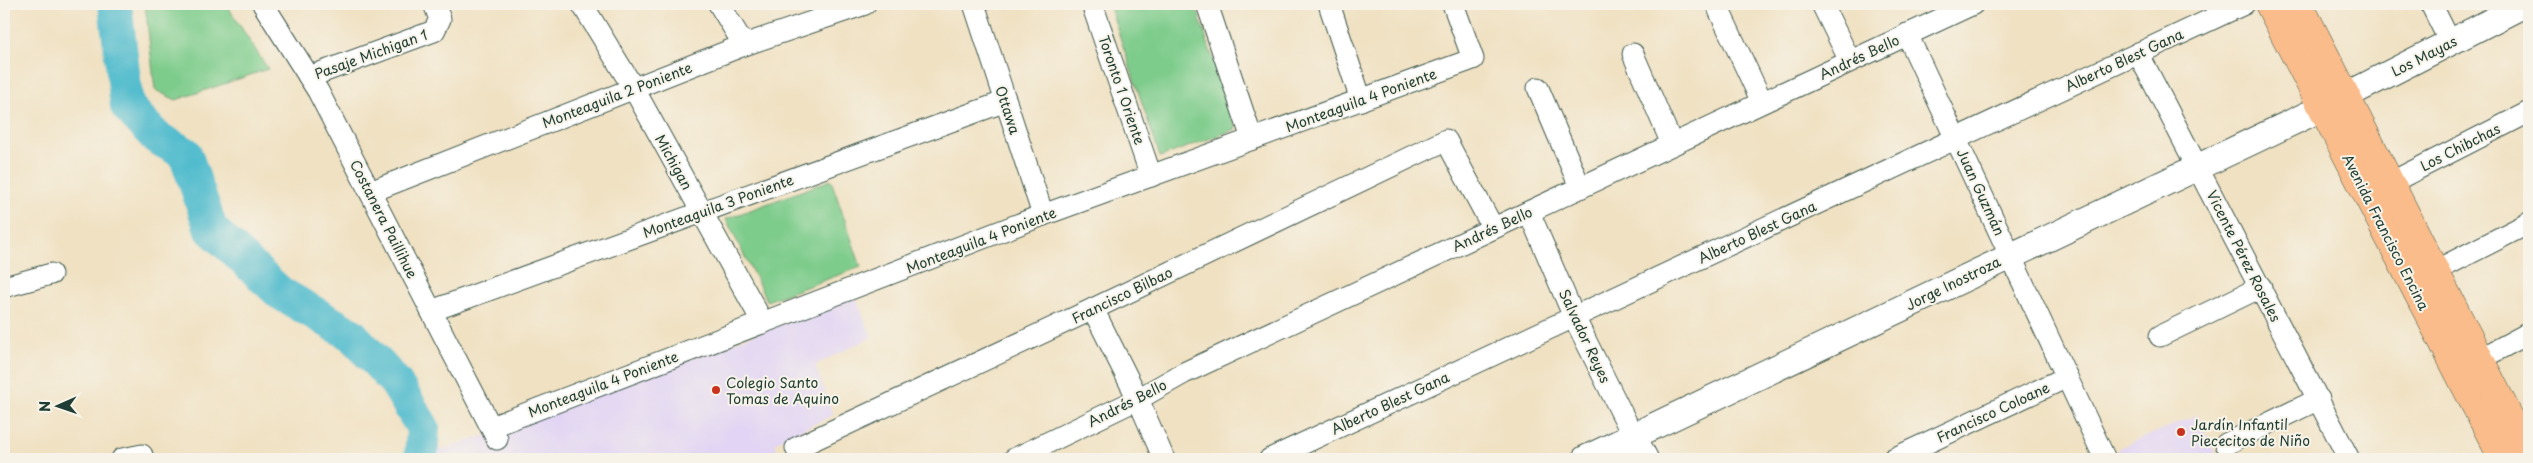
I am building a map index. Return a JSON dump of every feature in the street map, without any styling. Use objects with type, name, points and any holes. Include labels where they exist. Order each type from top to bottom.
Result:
[{"type":"main road","name":"Avenida Francisco Encina","points":[[2269,4],[2322,108],[2519,455]]},
{"type":"main road","name":"Avenida Francisco Encina","points":[[2298,4],[2480,359],[2519,455]]},
{"type":"street","name":"Costanera Paillihue","points":[[263,4],[309,77],[494,433]]},
{"type":"street","name":"Pasaje Michigan 1","points":[[309,77],[434,31],[440,19],[434,4]]},
{"type":"street","name":"Michigan","points":[[582,4],[634,89],[763,323]]},
{"type":"street","points":[[719,4],[744,45]]},
{"type":"street","name":"Monteaguila 2 Poniente","points":[[370,192],[744,45],[866,4]]},
{"type":"street","name":"Ottawa","points":[[974,4],[1043,216]]},
{"type":"street","name":"Toronto 1 Oriente","points":[[1092,4],[1151,176]]},
{"type":"street","points":[[1208,4],[1252,139]]},
{"type":"street","points":[[1329,4],[1361,100]]},
{"type":"street","name":"Monteaguila 4 Poniente","points":[[494,433],[763,323],[1043,216],[1473,59],[1453,4]]},
{"type":"street","points":[[1822,4],[1850,61]]},
{"type":"street","name":"Andrés Bello","points":[[1014,459],[1138,399],[1184,373],[1907,34],[1940,11],[1973,4]]},
{"type":"street","name":"Alberto Blest Gana","points":[[1270,459],[2244,4]]},
{"type":"street","points":[[2431,4],[2450,42]]},
{"type":"street","name":"Los Mayas","points":[[2322,108],[2525,4]]},
{"type":"street","points":[[1719,10],[1762,102]]},
{"type":"street","name":"Juan Guzmán","points":[[1907,34],[2105,459]]},
{"type":"street","name":"Vicente Pérez Rosales","points":[[2138,53],[2349,459]]},
{"type":"street","points":[[1633,54],[1672,144]]},
{"type":"street","points":[[1538,88],[1580,188]]},
{"type":"street","name":"Monteaguila 3 Poniente","points":[[431,311],[1006,102]]},
{"type":"street","name":"Jorge Inostroza","points":[[1585,459],[2322,108]]},
{"type":"street","name":"Los Chibchas","points":[[2390,183],[2529,112]]},
{"type":"street","name":"Francisco Bilbao","points":[[799,454],[1093,309],[1446,140],[1493,228]]},
{"type":"street","name":"Salvador Reyes","points":[[1529,212],[1574,317],[1645,459]]},
{"type":"street","points":[[2435,271],[2529,223]]},
{"type":"street","points":[[4,287],[51,274]]},
{"type":"street","points":[[2160,336],[2261,287]]},
{"type":"street","points":[[1093,309],[1138,399],[1164,459]]},
{"type":"street","points":[[2480,359],[2529,333]]},
{"type":"street","name":"Francisco Coloane","points":[[1893,459],[2067,377]]},
{"type":"street","points":[[2226,444],[2319,399]]},
{"type":"shaded area","name":"Colegio Santo Tomas de Aquino","points":[[855,296],[872,337],[815,365],[833,415],[774,443],[781,459],[440,459],[435,452],[506,429]]},
{"type":"shaded area","name":"Jardín Infantil Piececitos de Niño","points":[[2197,415],[2218,459],[2121,459],[2117,449]]},
{"type":"green space","points":[[145,4],[226,4],[268,69],[176,100],[155,90]]},
{"type":"green space","points":[[1109,4],[1195,4],[1236,129],[1160,157]]},
{"type":"green space","points":[[831,180],[861,267],[767,301],[726,219]]},
{"type":"waterway","points":[[115,4],[127,106],[157,138],[185,153],[211,229],[280,293],[352,335],[396,383],[423,428],[421,459]]},
{"type":"place","name":"Colegio Santo Tomas de Aquino","points":[[716,390]]},
{"type":"place","name":"Jardín Infantil Piececitos de Niño","points":[[2181,432]]}]
